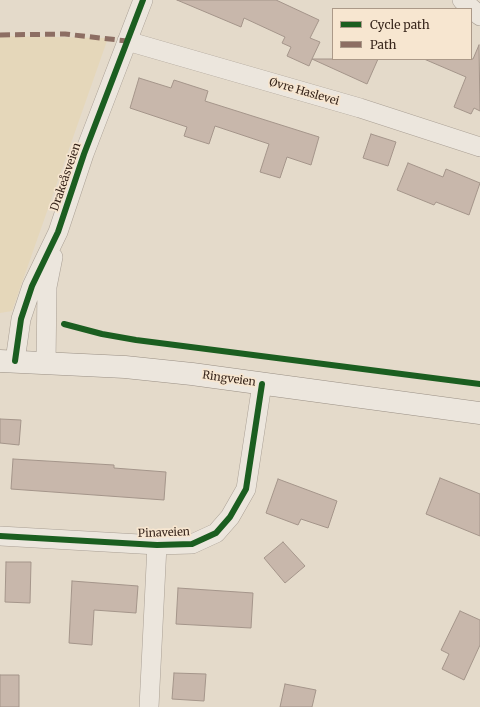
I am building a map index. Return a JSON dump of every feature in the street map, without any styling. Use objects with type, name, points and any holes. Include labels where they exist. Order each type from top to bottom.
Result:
[{"type":"main road","name":"Ringveien","points":[[8,361],[125,367],[192,374],[480,413]]},
{"type":"street","name":"Drakeåsveien","points":[[46,364],[47,286],[58,232],[84,154],[142,0]]},
{"type":"street","points":[[462,0],[471,8]]},
{"type":"street","points":[[472,9],[480,16]]},
{"type":"street","name":"Øvre Haslevei","points":[[127,41],[360,108],[480,148]]},
{"type":"street","name":"Drakeåsveien","points":[[8,361],[32,286],[58,232]]},
{"type":"street","name":"Pinaveien","points":[[0,536],[25,536],[157,545],[192,544],[216,533],[230,517],[246,489],[262,384]]},
{"type":"street","name":"Pinaveien","points":[[149,707],[157,545]]},
{"type":"shaded area","points":[[0,36],[108,38],[12,311],[0,313]]},
{"type":"building","points":[[177,0],[276,0],[319,20],[310,38],[320,42],[309,66],[287,56],[291,47],[282,43],[285,37],[244,18],[241,27]]},
{"type":"building","points":[[479,45],[480,111],[474,108],[471,114],[454,107],[466,77],[426,60],[473,59]]},
{"type":"building","points":[[312,59],[378,60],[367,84]]},
{"type":"building","points":[[139,78],[171,88],[174,80],[208,91],[205,101],[319,137],[311,165],[287,157],[280,178],[260,172],[269,144],[215,126],[209,144],[184,136],[187,127],[130,108]]},
{"type":"building","points":[[371,134],[396,142],[388,166],[363,158]]},
{"type":"building","points":[[408,163],[443,177],[446,169],[480,183],[469,215],[436,202],[434,205],[397,190]]},
{"type":"building","points":[[0,419],[21,420],[19,445],[0,443]]},
{"type":"building","points":[[13,459],[114,465],[114,468],[166,472],[164,500],[11,489]]},
{"type":"building","points":[[440,478],[480,494],[480,536],[426,514]]},
{"type":"building","points":[[278,479],[337,501],[328,528],[301,519],[298,525],[266,513]]},
{"type":"building","points":[[283,542],[305,566],[285,583],[264,558]]},
{"type":"building","points":[[6,562],[31,562],[30,603],[5,602]]},
{"type":"building","points":[[72,581],[138,586],[136,613],[94,610],[92,645],[69,643]]},
{"type":"building","points":[[178,588],[253,593],[251,628],[176,624]]},
{"type":"building","points":[[460,611],[480,620],[480,645],[464,680],[442,669],[449,654],[441,650]]},
{"type":"building","points":[[174,673],[206,674],[204,701],[172,699]]},
{"type":"building","points":[[0,675],[19,675],[19,707],[0,707]]},
{"type":"building","points":[[285,684],[316,690],[312,707],[280,707]]},
{"type":"marked path","points":[[0,35],[65,34],[127,41]]},
{"type":"cycle path","points":[[15,361],[21,319],[32,286],[58,232],[84,154],[143,0]]},
{"type":"cycle path","points":[[64,324],[102,334],[136,340],[480,384]]},
{"type":"cycle path","points":[[0,536],[157,545],[192,544],[216,533],[230,517],[246,489],[262,384]]}]
